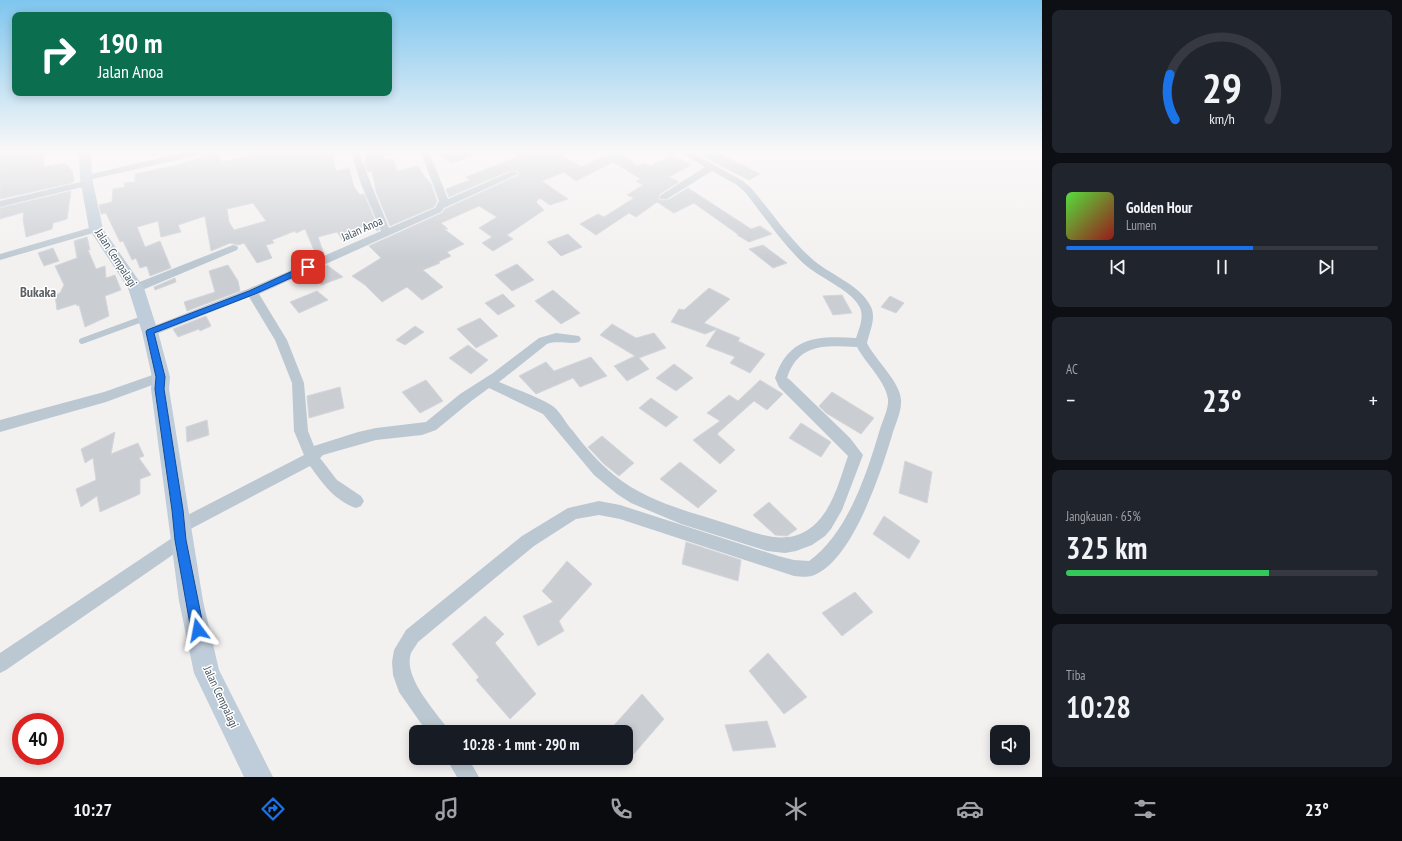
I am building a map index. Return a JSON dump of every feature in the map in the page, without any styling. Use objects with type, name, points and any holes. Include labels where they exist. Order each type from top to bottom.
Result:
[{"type":"street","points":[[0,204],[56,188]]},
{"type":"street","name":"Jalan Cempalagi","points":[[88,188],[96,229],[136,288],[148,325],[161,377],[160,389],[180,534],[191,601],[207,673],[260,777]]},
{"type":"street","points":[[368,188],[386,232]]},
{"type":"street","points":[[439,188],[444,202],[443,205]]},
{"type":"street","name":"Jalan Anoa","points":[[148,325],[252,292],[438,210],[443,205],[481,188]]},
{"type":"street","points":[[664,197],[678,188]]},
{"type":"street","points":[[746,188],[803,257],[817,269],[861,300],[865,306],[868,316],[854,343]]},
{"type":"street","points":[[0,257],[96,229]]},
{"type":"street","points":[[136,288],[233,248]]},
{"type":"street","points":[[252,292],[281,340],[298,383],[301,431],[312,458],[332,485],[356,501]]},
{"type":"street","points":[[0,664],[180,534],[312,458],[318,451],[358,438],[376,434],[422,429],[431,426],[465,398],[490,383],[543,341],[556,337],[575,339]]},
{"type":"street","points":[[433,725],[406,685],[402,675],[400,662],[406,644],[412,636],[436,615],[528,542],[573,513],[599,508],[620,512],[778,564],[810,569],[816,566],[830,553],[853,520],[877,462],[895,402],[894,396],[885,380],[868,356],[854,343],[830,341],[814,344],[792,355],[784,367],[781,378],[784,383],[845,442],[856,455],[843,491],[831,516],[819,532],[804,541],[781,545],[754,541],[665,511],[638,499],[608,480],[570,438],[548,410],[490,383]]},
{"type":"street","points":[[0,426],[106,397],[161,377]]},
{"type":"street","points":[[461,765],[469,777]]},
{"type":"lane","points":[[82,341],[148,325]]},
{"type":"building","points":[[0,188],[48,188],[0,199]]},
{"type":"building","points":[[355,188],[360,195],[364,194],[379,230],[377,231],[371,224],[353,230],[356,237],[344,242],[337,232],[318,237],[324,254],[317,257],[305,229],[296,233],[295,231],[272,240],[274,243],[266,245],[272,258],[257,263],[244,243],[238,245],[230,243],[211,251],[205,216],[178,225],[181,232],[161,237],[158,221],[137,227],[145,247],[160,241],[171,268],[150,276],[147,266],[140,268],[136,258],[132,260],[123,241],[120,242],[106,213],[101,214],[99,205],[112,202],[113,189]],"holes":[[[253,203],[266,221],[234,230],[229,222],[227,209]]]},
{"type":"building","points":[[375,188],[433,188],[437,201],[434,207],[390,226]]},
{"type":"building","points":[[448,188],[469,188],[449,197],[446,189]]},
{"type":"building","points":[[490,188],[552,188],[568,199],[550,205],[540,198],[536,202],[544,210],[507,235],[513,239],[493,251],[482,243],[492,237],[479,228],[497,217],[479,206],[441,223],[448,229],[444,229],[464,244],[447,252],[451,256],[438,262],[440,263],[423,270],[443,287],[422,300],[407,287],[382,302],[365,285],[352,276],[381,258],[369,246],[442,213],[445,209]]},
{"type":"building","points":[[638,188],[669,188],[658,197],[660,200],[668,200],[688,188],[751,229],[760,226],[772,234],[749,242],[737,235],[739,235],[694,203],[674,213],[657,202],[636,217],[629,213],[596,235],[580,224],[598,214],[604,217],[634,198],[627,195]]},
{"type":"building","points":[[71,191],[67,219],[53,223],[52,229],[26,237],[23,219],[24,212],[0,219],[0,208]]},
{"type":"building","points":[[568,234],[582,247],[561,256],[547,242]]},
{"type":"building","points":[[87,237],[90,250],[88,250],[96,269],[105,266],[106,278],[115,275],[121,290],[105,296],[109,316],[85,327],[79,305],[77,306],[76,304],[57,310],[55,295],[60,293],[64,285],[55,266],[77,258],[74,241]]},
{"type":"building","points":[[763,245],[787,263],[773,268],[749,249]]},
{"type":"building","points":[[53,248],[59,261],[44,266],[38,253]]},
{"type":"building","points":[[517,264],[534,280],[512,291],[495,275]]},
{"type":"building","points":[[228,265],[238,281],[240,291],[187,311],[184,302],[215,292],[209,271]]},
{"type":"building","points":[[327,265],[343,277],[321,285],[312,272]]},
{"type":"building","points":[[175,278],[176,282],[155,290],[154,287]]},
{"type":"building","points":[[709,288],[730,299],[704,323],[740,338],[738,341],[765,354],[750,373],[730,363],[735,357],[706,346],[717,329],[705,334],[671,322],[679,309],[684,310]]},
{"type":"building","points":[[553,290],[580,313],[561,324],[535,301]]},
{"type":"building","points":[[317,291],[328,300],[299,313],[290,302]]},
{"type":"building","points":[[503,294],[515,306],[498,315],[485,303]]},
{"type":"building","points":[[842,295],[852,313],[833,315],[823,296]]},
{"type":"building","points":[[890,296],[904,303],[896,313],[881,307]]},
{"type":"building","points":[[206,316],[211,326],[200,331],[199,329],[178,337],[173,329]]},
{"type":"building","points":[[480,318],[498,336],[476,348],[457,329]]},
{"type":"building","points":[[612,324],[636,338],[654,333],[666,348],[639,358],[649,369],[627,381],[614,366],[635,356],[600,335]]},
{"type":"building","points":[[415,326],[424,332],[405,345],[396,340]]},
{"type":"building","points":[[468,345],[488,360],[471,374],[449,358]]},
{"type":"building","points":[[591,357],[607,376],[580,387],[573,378],[536,394],[519,376],[546,362],[554,371]]},
{"type":"building","points":[[674,364],[693,378],[676,391],[656,378]]},
{"type":"building","points":[[426,380],[443,401],[420,413],[402,392]]},
{"type":"building","points":[[760,380],[783,394],[767,410],[754,401],[717,434],[735,450],[720,464],[693,440],[720,421],[707,413],[729,395],[738,401]]},
{"type":"building","points":[[340,387],[344,408],[309,418],[307,396]]},
{"type":"building","points":[[832,392],[874,418],[861,434],[826,413],[819,406]]},
{"type":"building","points":[[651,398],[678,417],[666,427],[639,408]]},
{"type":"building","points":[[207,420],[209,435],[187,442],[186,427]]},
{"type":"building","points":[[801,423],[831,442],[821,457],[789,438]]},
{"type":"building","points":[[115,432],[111,454],[138,443],[144,456],[139,458],[151,475],[140,479],[140,494],[100,512],[97,496],[81,507],[76,489],[96,480],[93,458],[85,463],[81,449]]},
{"type":"building","points":[[602,436],[634,463],[619,476],[604,464],[588,447]]},
{"type":"building","points":[[905,461],[932,472],[927,503],[899,493]]},
{"type":"building","points":[[680,462],[717,491],[698,508],[660,479]]},
{"type":"building","points":[[769,502],[797,529],[787,536],[775,535],[753,515]]},
{"type":"building","points":[[884,516],[920,541],[909,559],[873,534]]},
{"type":"building","points":[[686,542],[741,560],[738,581],[682,564]]},
{"type":"building","points":[[567,561],[592,584],[559,621],[564,631],[538,646],[523,616],[553,602],[542,591]]},
{"type":"building","points":[[855,592],[873,612],[842,636],[822,613]]},
{"type":"building","points":[[485,616],[504,634],[495,643],[536,694],[510,719],[476,680],[479,677],[452,644]]},
{"type":"building","points":[[768,653],[807,697],[784,714],[749,671]]},
{"type":"building","points":[[642,694],[664,719],[633,755],[633,725],[614,725]]},
{"type":"building","points":[[767,721],[776,747],[733,751],[725,725]]},
{"type":"district","name":"Bukaka","points":[[38,292]]},
{"type":"route","points":[[198,630],[191,601],[181,540],[160,389],[161,377],[150,332],[252,292],[308,267]]}]
